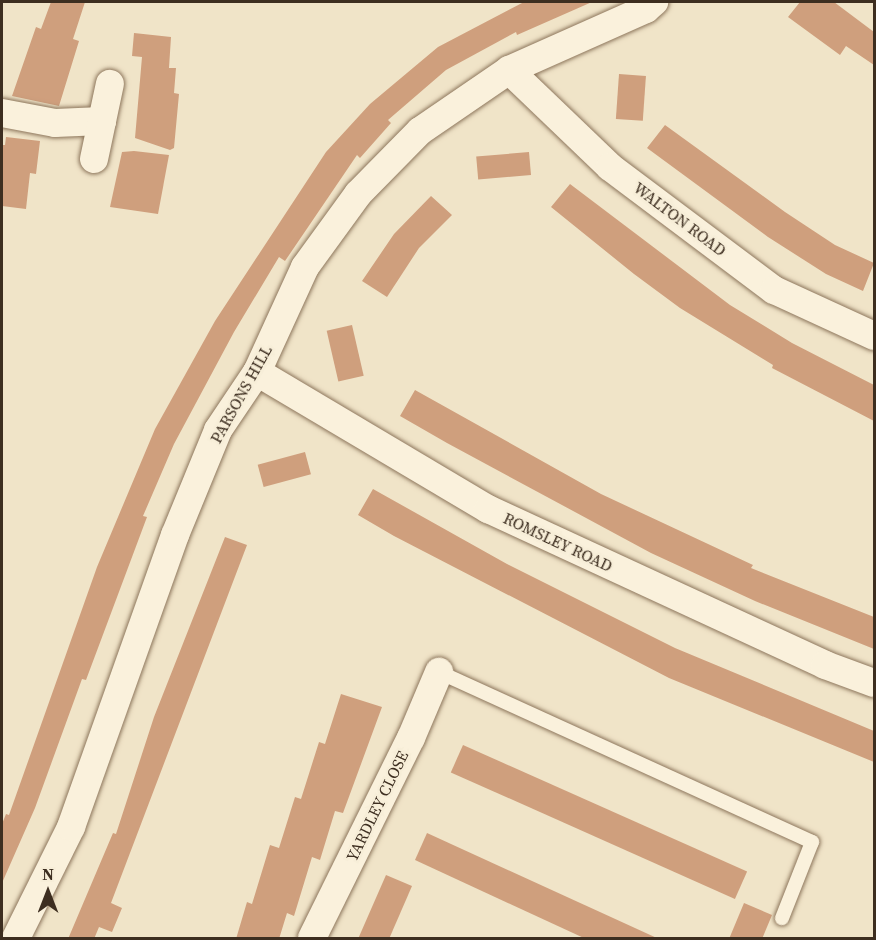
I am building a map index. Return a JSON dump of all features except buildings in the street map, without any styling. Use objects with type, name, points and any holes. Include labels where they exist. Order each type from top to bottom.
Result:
[{"type":"street","name":"PARSONS HILL","points":[[16,939],[71,827],[175,535],[218,430],[257,372],[305,267],[358,194],[420,130],[509,70],[646,9],[654,2]]},
{"type":"street","name":"WALTON ROAD","points":[[509,70],[610,167],[765,283],[861,322],[874,336]]},
{"type":"street","points":[[94,159],[110,84]]},
{"type":"street","points":[[2,113],[54,123],[102,121]]},
{"type":"street","name":"ROMSLEY ROAD","points":[[257,372],[488,509],[825,665],[874,683]]},
{"type":"street","name":"YARDLEY CLOSE","points":[[312,939],[411,738],[439,672]]},
{"type":"lane","points":[[439,672],[812,842],[782,918]]}]
